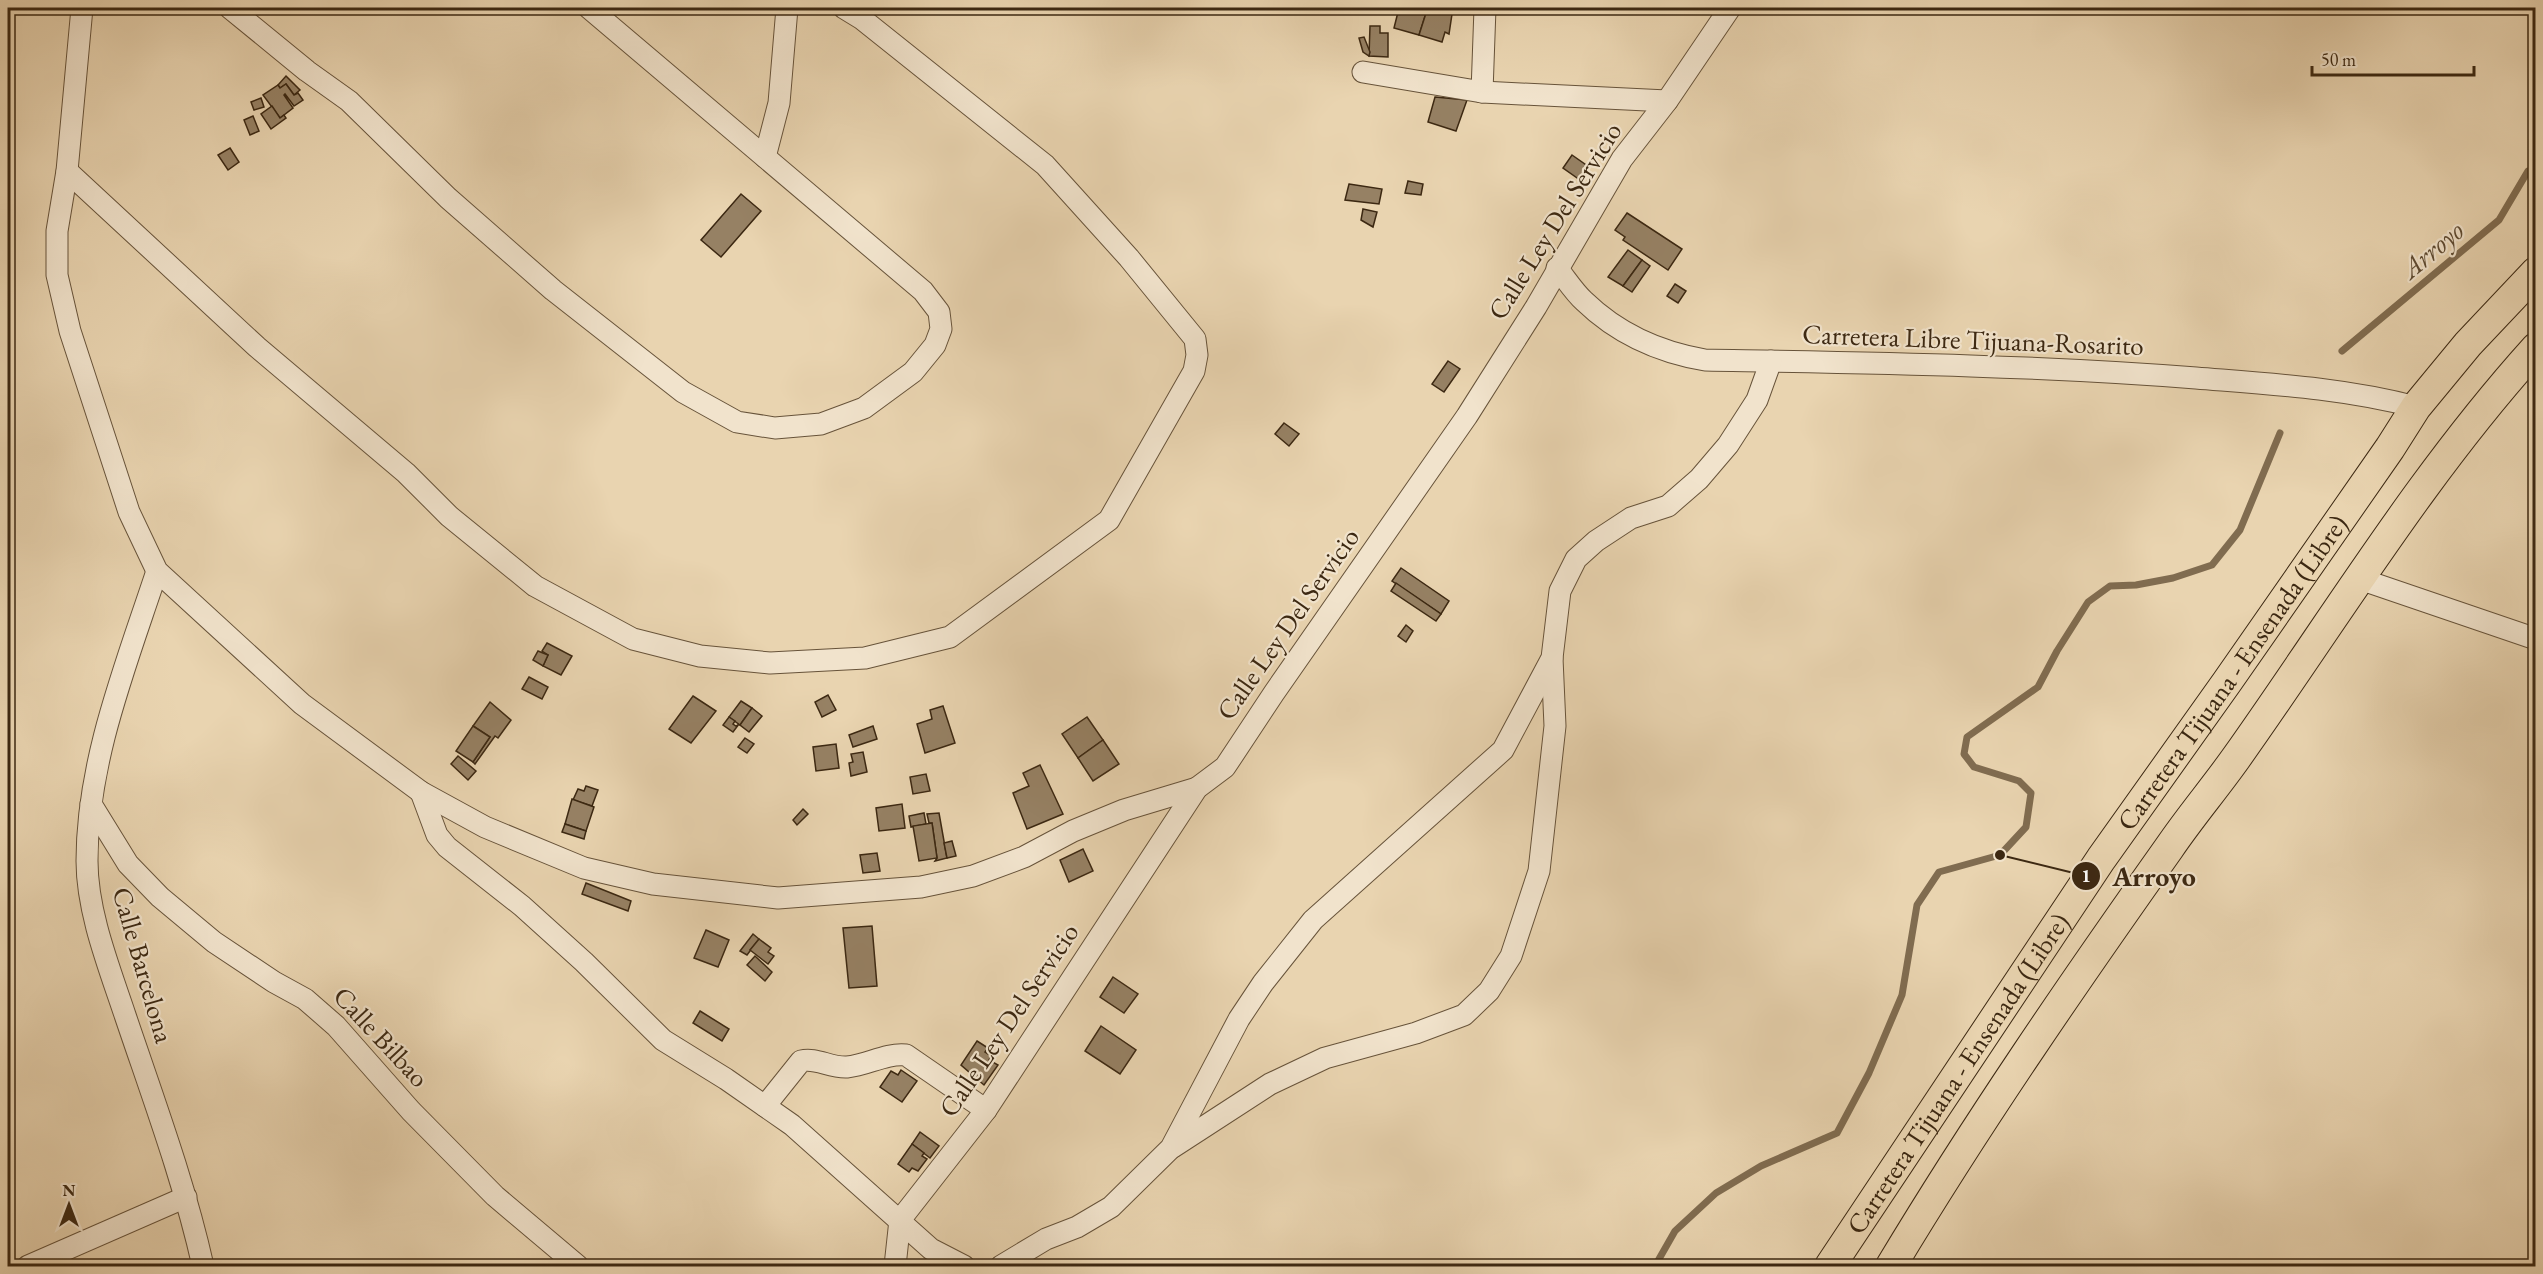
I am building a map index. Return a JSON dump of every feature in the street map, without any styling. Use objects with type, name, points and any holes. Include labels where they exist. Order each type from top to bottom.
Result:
[{"type":"highway","name":"Carretera Tijuana - Ensenada (Libre)","points":[[1830,1266],[2101,859],[2227,682],[2416,407],[2468,344],[2535,272]]},
{"type":"highway","name":"Carretera Tijuana - Ensenada (Libre)","points":[[1891,1266],[1926,1208],[2071,988],[2171,845],[2234,760],[2463,433],[2535,348]]},
{"type":"street","points":[[82,8],[68,171],[57,231],[57,274],[70,331],[129,512],[157,572],[302,704],[421,792],[485,827],[584,868],[653,884],[778,898],[921,887],[973,876],[1024,856],[1083,826],[1124,810],[1197,788]]},
{"type":"street","points":[[230,8],[307,71],[349,101],[448,198],[553,290],[683,392],[737,422],[775,428],[821,424],[864,408],[913,372],[935,345],[941,329],[939,312],[922,291],[589,8]]},
{"type":"street","points":[[765,157],[779,103],[787,8]]},
{"type":"street","points":[[68,171],[257,348],[406,473],[449,516],[535,586],[633,639],[700,656],[770,663],[865,658],[950,637],[1108,520],[1194,371],[1197,355],[1195,339],[1129,258],[1045,165],[862,19],[844,8]]},
{"type":"street","points":[[1482,92],[1485,8]]},
{"type":"street","name":"Calle Ley Del Servicio","points":[[900,1220],[986,1110],[1197,788],[1225,767],[1467,416],[1536,307],[1622,159],[1667,101],[1730,8]]},
{"type":"street","points":[[1363,72],[1482,92],[1667,101]]},
{"type":"street","name":"Carretera Libre Tijuana-Rosarito","points":[[1557,268],[1584,301],[1644,344],[1675,355],[1705,360],[2010,366],[2171,376],[2331,390],[2416,407]]},
{"type":"street","points":[[1001,1266],[1046,1239],[1077,1227],[1111,1207],[1171,1148],[1270,1084],[1325,1058],[1416,1033],[1464,1015],[1488,991],[1511,956],[1539,871],[1555,726],[1552,658],[1560,591],[1576,559],[1596,541],[1631,518],[1668,506],[1699,479],[1728,445],[1757,400],[1771,361]]},
{"type":"street","name":"Calle Barcelona","points":[[157,572],[110,712],[91,804],[87,863],[96,922],[186,1197],[203,1266]]},
{"type":"street","points":[[2360,579],[2535,639]]},
{"type":"street","points":[[1171,1148],[1239,1019],[1263,983],[1312,920],[1503,750],[1552,658]]},
{"type":"street","points":[[421,792],[437,835],[447,847],[522,906],[584,962],[663,1040],[792,1125],[931,1249],[964,1266]]},
{"type":"street","name":"Calle Bilbao","points":[[91,804],[128,864],[160,897],[214,942],[274,982],[305,999],[336,1026],[411,1111],[495,1196],[578,1266]]},
{"type":"street","points":[[765,1106],[801,1062],[810,1059],[825,1065],[845,1067],[865,1064],[893,1054],[906,1055],[986,1110]]},
{"type":"street","points":[[28,1266],[186,1197]]},
{"type":"street","points":[[895,1266],[900,1220]]},
{"type":"building","points":[[1399,8],[1431,8],[1430,11],[1427,10],[1419,35],[1394,28]]},
{"type":"building","points":[[1427,10],[1452,14],[1449,34],[1445,32],[1442,42],[1419,35]]},
{"type":"building","points":[[1370,26],[1380,26],[1380,33],[1388,33],[1388,57],[1369,56]]},
{"type":"building","points":[[1364,37],[1370,52],[1369,56],[1363,52],[1359,38]]},
{"type":"building","points":[[286,76],[300,90],[294,95],[286,84],[280,88],[278,85]]},
{"type":"building","points":[[286,84],[294,95],[298,93],[303,100],[294,106],[285,94],[293,108],[280,118],[263,95],[278,85],[280,88]]},
{"type":"building","points":[[1435,97],[1467,100],[1456,131],[1428,122]]},
{"type":"building","points":[[261,98],[264,107],[254,110],[251,102]]},
{"type":"building","points":[[272,106],[280,118],[284,115],[286,118],[271,129],[261,114]]},
{"type":"building","points":[[253,116],[259,131],[250,135],[244,120]]},
{"type":"building","points":[[230,148],[239,162],[228,170],[218,155]]},
{"type":"building","points":[[1572,155],[1589,167],[1580,180],[1563,168]]},
{"type":"building","points":[[1408,181],[1423,184],[1421,195],[1405,193]]},
{"type":"building","points":[[1349,184],[1382,189],[1379,204],[1345,200]]},
{"type":"building","points":[[741,194],[761,211],[721,257],[701,240]]},
{"type":"building","points":[[1363,209],[1377,212],[1373,227],[1361,220]]},
{"type":"building","points":[[1627,213],[1682,249],[1668,270],[1623,240],[1625,237],[1615,230]]},
{"type":"building","points":[[1628,250],[1642,260],[1623,286],[1608,277]]},
{"type":"building","points":[[1642,260],[1650,266],[1632,292],[1623,286]]},
{"type":"building","points":[[1675,284],[1686,291],[1678,303],[1667,296]]},
{"type":"building","points":[[1448,361],[1460,369],[1444,392],[1432,384]]},
{"type":"building","points":[[1284,423],[1299,434],[1289,446],[1275,434]]},
{"type":"building","points":[[1401,568],[1449,601],[1441,614],[1392,581]]},
{"type":"building","points":[[1396,583],[1441,614],[1436,621],[1391,591]]},
{"type":"building","points":[[1406,625],[1413,631],[1406,642],[1398,636]]},
{"type":"building","points":[[547,643],[572,656],[561,675],[543,666],[548,655],[542,651]]},
{"type":"building","points":[[538,651],[548,655],[543,666],[533,660]]},
{"type":"building","points":[[529,677],[548,687],[542,699],[522,689]]},
{"type":"building","points":[[828,695],[836,710],[822,717],[815,702]]},
{"type":"building","points":[[693,696],[716,711],[691,743],[669,729]]},
{"type":"building","points":[[741,701],[752,708],[740,725],[729,717]]},
{"type":"building","points":[[490,702],[511,720],[498,738],[495,736],[475,764],[473,762],[490,737],[473,726]]},
{"type":"building","points":[[943,706],[955,743],[925,753],[917,724],[932,719],[930,710]]},
{"type":"building","points":[[752,708],[762,716],[749,732],[740,725]]},
{"type":"building","points":[[729,717],[735,721],[733,724],[736,726],[739,724],[733,732],[723,725]]},
{"type":"building","points":[[1087,717],[1103,740],[1078,758],[1062,734]]},
{"type":"building","points":[[473,726],[490,737],[473,762],[456,751]]},
{"type":"building","points":[[873,726],[877,739],[853,747],[849,735]]},
{"type":"building","points":[[745,738],[754,744],[747,753],[738,747]]},
{"type":"building","points":[[1103,740],[1119,764],[1093,781],[1078,758]]},
{"type":"building","points":[[836,744],[839,768],[816,771],[813,747]]},
{"type":"building","points":[[863,752],[867,772],[851,776],[849,763],[853,762],[851,754]]},
{"type":"building","points":[[458,756],[476,771],[468,780],[451,764]]},
{"type":"building","points":[[1040,765],[1063,814],[1027,829],[1013,793],[1029,786],[1023,773]]},
{"type":"building","points":[[926,774],[930,791],[913,794],[910,777]]},
{"type":"building","points":[[586,786],[598,790],[592,806],[573,800],[578,789],[584,791]]},
{"type":"building","points":[[572,799],[594,807],[586,831],[565,824]]},
{"type":"building","points":[[902,804],[905,828],[879,831],[876,808]]},
{"type":"building","points":[[803,809],[808,814],[797,825],[793,820]]},
{"type":"building","points":[[924,813],[926,824],[911,827],[909,816]]},
{"type":"building","points":[[939,813],[947,858],[935,861],[937,858],[932,823],[929,823],[927,814]]},
{"type":"building","points":[[932,823],[937,858],[919,861],[913,826]]},
{"type":"building","points":[[565,824],[586,831],[584,839],[562,832]]},
{"type":"building","points":[[952,841],[956,856],[947,858],[944,843]]},
{"type":"building","points":[[1083,849],[1093,871],[1069,882],[1060,860]]},
{"type":"building","points":[[877,853],[880,871],[863,873],[860,855]]},
{"type":"building","points":[[586,883],[631,901],[628,911],[582,894]]},
{"type":"building","points":[[872,926],[877,986],[849,988],[843,928]]},
{"type":"building","points":[[706,930],[729,940],[718,967],[694,958]]},
{"type":"building","points":[[753,934],[759,939],[747,955],[740,951]]},
{"type":"building","points":[[759,939],[771,948],[768,952],[774,956],[768,964],[750,950]]},
{"type":"building","points":[[755,956],[772,972],[765,981],[747,965]]},
{"type":"building","points":[[1113,977],[1138,994],[1124,1013],[1100,997]]},
{"type":"building","points":[[700,1011],[729,1029],[722,1041],[693,1023]]},
{"type":"building","points":[[1101,1026],[1136,1050],[1120,1074],[1085,1051]]},
{"type":"building","points":[[977,1041],[988,1048],[985,1052],[991,1056],[989,1060],[998,1065],[984,1085],[961,1065]]},
{"type":"building","points":[[901,1070],[917,1081],[902,1102],[880,1087],[891,1071],[898,1075]]},
{"type":"building","points":[[920,1132],[939,1146],[930,1158],[912,1144]]},
{"type":"building","points":[[912,1144],[924,1153],[922,1156],[927,1159],[918,1171],[912,1168],[909,1172],[898,1164]]},
{"type":"waterway","name":"Arroyo","points":[[2342,351],[2499,220],[2528,171],[2536,170]]},
{"type":"waterway","name":"Arroyo","points":[[1655,1266],[1675,1231],[1716,1193],[1761,1166],[1837,1133],[1869,1073],[1902,995],[1917,905],[1939,872],[2000,855],[2026,827],[2031,793],[2019,781],[1974,767],[1964,754],[1967,737],[2038,687],[2057,651],[2088,602],[2110,586],[2136,585],[2173,578],[2212,565],[2240,530],[2280,433]]},
{"type":"place","name":"Arroyo","points":[[2000,855]]}]
